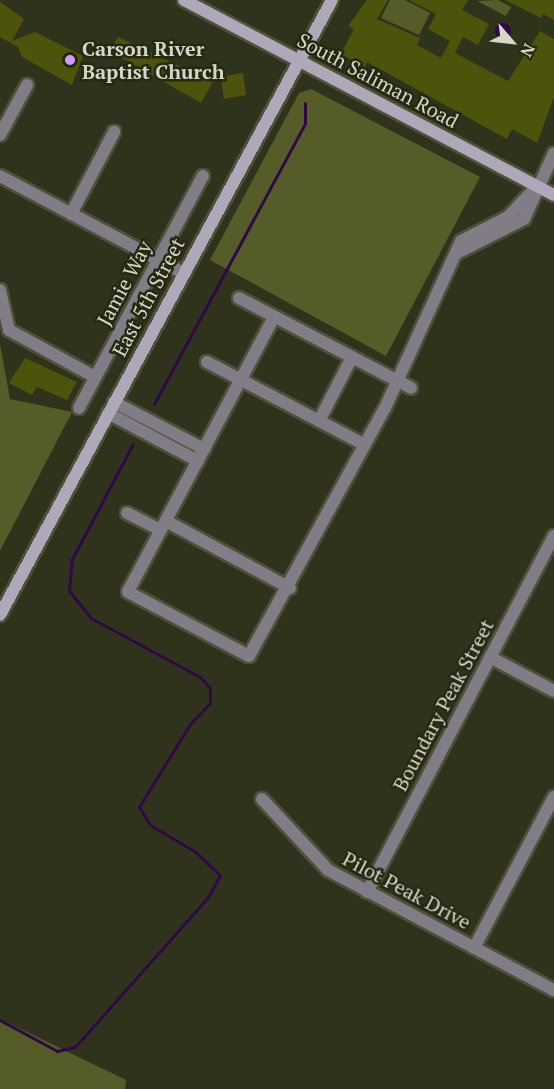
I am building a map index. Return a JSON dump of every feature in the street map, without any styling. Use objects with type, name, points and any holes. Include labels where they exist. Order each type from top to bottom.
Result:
[{"type":"main road","name":"South Saliman Road","points":[[184,0],[554,195]]},
{"type":"main road","name":"East 5th Street","points":[[0,615],[332,0]]},
{"type":"street","points":[[0,135],[27,85]]},
{"type":"street","points":[[70,214],[114,132]]},
{"type":"street","points":[[274,317],[128,592],[247,656],[256,651],[365,445],[465,236],[508,216],[537,186],[554,153]]},
{"type":"street","name":"Jamie Way","points":[[79,408],[203,176]]},
{"type":"street","points":[[0,177],[183,273]]},
{"type":"street","points":[[0,290],[9,330],[95,377]]},
{"type":"street","points":[[239,298],[411,388]]},
{"type":"street","points":[[320,421],[352,357]]},
{"type":"street","points":[[207,362],[365,445]]},
{"type":"street","points":[[111,407],[204,449]]},
{"type":"street","points":[[111,407],[198,461]]},
{"type":"street","points":[[127,513],[163,526],[290,588]]},
{"type":"street","name":"Boundary Peak Street","points":[[367,892],[554,536]]},
{"type":"street","points":[[490,657],[554,691]]},
{"type":"street","points":[[474,948],[554,797]]},
{"type":"street","name":"Pilot Peak Drive","points":[[262,799],[318,862],[367,892],[554,990]]},
{"type":"green space","points":[[390,0],[405,0],[430,13],[419,35],[381,18]]},
{"type":"green space","points":[[498,0],[511,7],[506,16],[477,1]]},
{"type":"green space","points":[[311,89],[480,177],[386,356],[210,260],[299,93]]},
{"type":"green space","points":[[0,344],[10,399],[72,412],[0,551]]},
{"type":"green space","points":[[0,1019],[126,1080],[125,1089],[0,1089]]},
{"type":"shaded area","points":[[503,23],[511,31],[503,39],[495,31]]},
{"type":"building","points":[[367,0],[388,0],[377,19],[420,38],[417,45],[441,58],[450,41],[428,29],[436,14],[409,0],[468,0],[462,10],[489,24],[478,45],[463,37],[455,53],[508,81],[540,31],[554,39],[554,97],[537,143],[512,129],[507,139],[367,62],[365,67],[341,54],[354,29],[348,26]]},
{"type":"building","points":[[505,0],[554,0],[554,20],[543,14],[541,18]]},
{"type":"building","points":[[0,2],[24,19],[12,41],[35,32],[83,56],[72,85],[22,57],[18,47],[0,37]]},
{"type":"building","points":[[118,37],[213,82],[201,103],[110,51]]},
{"type":"building","points":[[243,73],[246,95],[224,99],[221,77]]},
{"type":"building","points":[[25,358],[77,382],[67,400],[37,387],[32,395],[9,383]]},
{"type":"waterway","points":[[154,404],[305,123],[305,103]]},
{"type":"waterway","points":[[0,1020],[57,1051],[75,1047],[208,897],[220,875],[194,851],[150,825],[139,807],[190,724],[210,703],[210,688],[200,677],[91,618],[69,591],[72,559],[133,444]]},
{"type":"place","name":"Carson River Baptist Church","points":[[70,60]]}]
